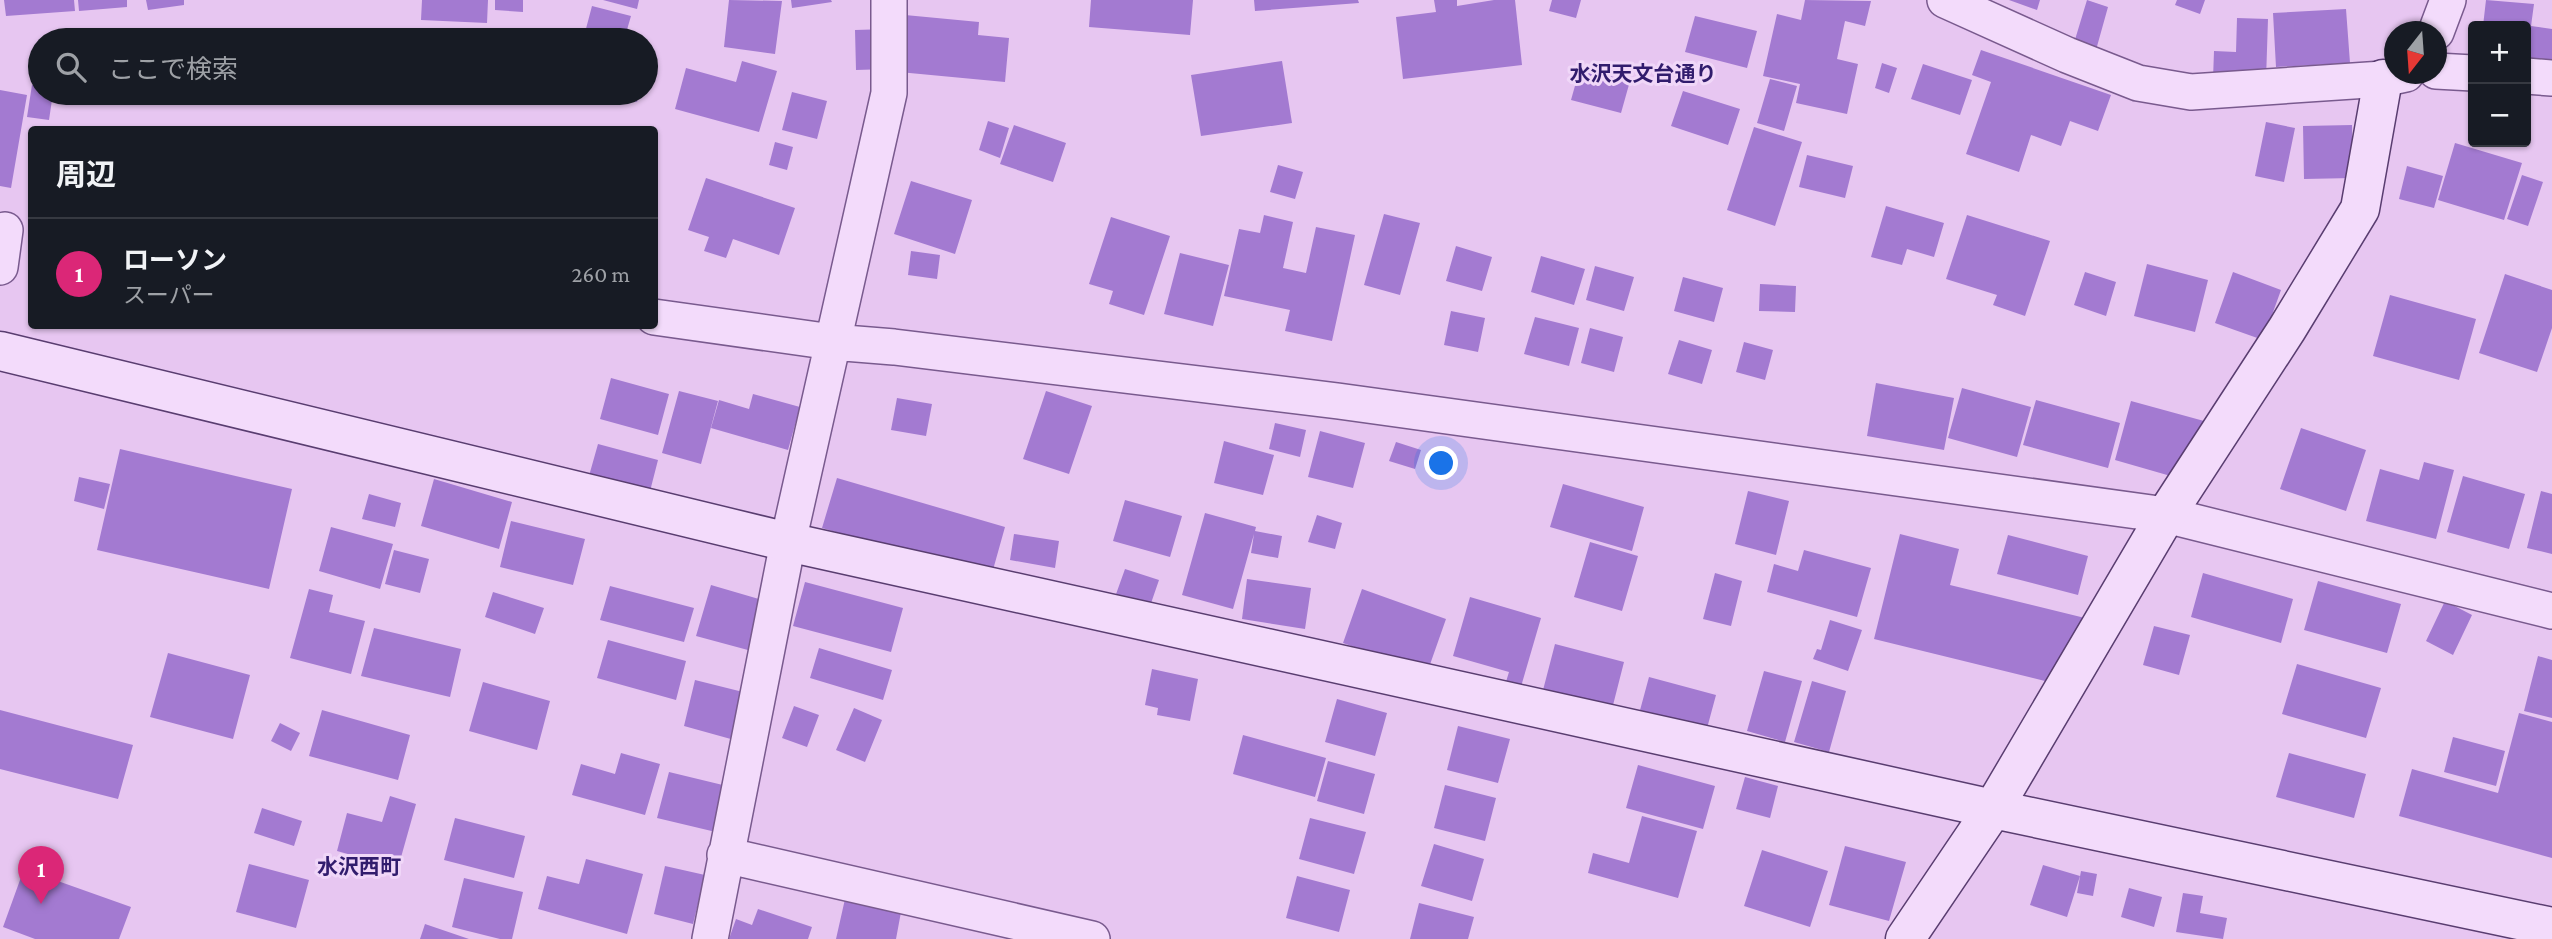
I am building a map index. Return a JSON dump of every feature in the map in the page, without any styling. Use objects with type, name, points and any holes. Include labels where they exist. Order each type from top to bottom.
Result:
[{"type":"street","points":[[710,939],[788,542],[889,93],[890,0]]},
{"type":"street","points":[[1945,0],[2067,55],[2138,83],[2191,92],[2384,77]]},
{"type":"street","points":[[2441,21],[2448,0]]},
{"type":"street","points":[[2447,72],[2468,73]]},
{"type":"street","points":[[2531,76],[2552,78]]},
{"type":"street","points":[[1905,939],[1993,809],[2166,515],[2287,329],[2360,209],[2393,84]]},
{"type":"street","points":[[0,267],[12,231]]},
{"type":"street","points":[[658,318],[832,342],[894,347],[1338,401],[2166,515],[2552,611]]},
{"type":"street","points":[[0,351],[788,542],[1993,809],[2552,927]]},
{"type":"street","points":[[725,855],[1092,939]]},
{"type":"building","points":[[4,0],[74,0],[75,11],[6,16]]},
{"type":"building","points":[[78,0],[127,0],[127,7],[79,11]]},
{"type":"building","points":[[146,0],[184,0],[184,5],[148,10]]},
{"type":"building","points":[[422,0],[488,0],[487,23],[421,20]]},
{"type":"building","points":[[495,0],[523,0],[523,12],[495,10]]},
{"type":"building","points":[[603,0],[639,0],[637,9]]},
{"type":"building","points":[[729,0],[782,1],[775,54],[724,47]]},
{"type":"building","points":[[791,0],[831,0],[832,2],[792,8]]},
{"type":"building","points":[[1091,0],[1193,0],[1190,35],[1089,27]]},
{"type":"building","points":[[1254,0],[1358,0],[1359,3],[1255,11]]},
{"type":"building","points":[[1434,0],[1457,0],[1457,6],[1494,0],[1515,0],[1522,65],[1403,79],[1396,17],[1436,12]]},
{"type":"building","points":[[1552,0],[1581,0],[1576,18],[1549,11]]},
{"type":"building","points":[[1805,0],[1871,1],[1865,26],[1845,21],[1837,59],[1858,64],[1847,114],[1796,103],[1800,84],[1763,76],[1777,14],[1801,20]]},
{"type":"building","points":[[2009,0],[2040,0],[2037,10]]},
{"type":"building","points":[[2087,0],[2108,7],[2096,50],[2074,43]]},
{"type":"building","points":[[2177,0],[2205,0],[2200,14],[2175,5]]},
{"type":"building","points":[[2486,0],[2534,4],[2531,26],[2531,21],[2484,21]]},
{"type":"building","points":[[592,6],[631,16],[628,28],[586,28]]},
{"type":"building","points":[[2346,9],[2350,63],[2276,67],[2273,13]]},
{"type":"building","points":[[905,15],[979,22],[978,35],[1009,38],[1005,82],[899,72]]},
{"type":"building","points":[[1695,16],[1757,31],[1747,68],[1685,52]]},
{"type":"building","points":[[2237,18],[2268,19],[2266,80],[2213,79],[2214,51],[2236,52]]},
{"type":"building","points":[[2531,26],[2552,29],[2552,64],[2531,62]]},
{"type":"building","points":[[887,29],[888,69],[856,70],[855,30]]},
{"type":"building","points":[[1981,50],[2111,95],[2098,131],[2070,121],[2061,146],[2031,135],[2019,172],[1966,154],[1991,82],[1972,75]]},
{"type":"building","points":[[742,61],[777,71],[759,132],[675,109],[686,68],[736,82]]},
{"type":"building","points":[[1282,61],[1292,123],[1201,136],[1191,75]]},
{"type":"building","points":[[1882,63],[1897,68],[1889,93],[1875,88]]},
{"type":"building","points":[[1923,64],[1972,80],[1960,115],[1911,99]]},
{"type":"building","points":[[1580,68],[1630,81],[1621,113],[1571,100]]},
{"type":"building","points":[[1770,79],[1797,86],[1784,131],[1757,123]]},
{"type":"building","points":[[0,90],[27,95],[11,188],[0,186]]},
{"type":"building","points":[[1683,91],[1740,109],[1728,145],[1671,126]]},
{"type":"building","points":[[792,92],[827,101],[817,139],[782,130]]},
{"type":"building","points":[[29,105],[51,105],[49,120],[27,117]]},
{"type":"building","points":[[988,121],[1009,128],[1000,158],[979,150]]},
{"type":"building","points":[[2266,122],[2295,128],[2284,182],[2255,176]]},
{"type":"building","points":[[1014,125],[1066,143],[1053,182],[1000,164]]},
{"type":"building","points":[[2352,125],[2353,178],[2304,179],[2303,126]]},
{"type":"building","points":[[1754,127],[1802,142],[1775,226],[1727,210]]},
{"type":"building","points":[[775,142],[793,147],[787,170],[769,165]]},
{"type":"building","points":[[2455,143],[2522,163],[2504,220],[2438,200]]},
{"type":"building","points":[[1807,155],[1853,166],[1845,198],[1799,187]]},
{"type":"building","points":[[1278,165],[1303,172],[1295,199],[1270,192]]},
{"type":"building","points":[[2407,166],[2443,176],[2434,208],[2399,199]]},
{"type":"building","points":[[2522,175],[2543,182],[2528,226],[2507,219]]},
{"type":"building","points":[[706,178],[795,208],[779,255],[733,239],[726,258],[704,251],[709,237],[688,230]]},
{"type":"building","points":[[911,181],[972,200],[955,254],[894,234]]},
{"type":"building","points":[[1886,206],[1944,223],[1934,257],[1907,249],[1902,265],[1871,257]]},
{"type":"building","points":[[1384,214],[1420,223],[1400,295],[1364,285]]},
{"type":"building","points":[[1264,215],[1293,222],[1283,268],[1306,273],[1316,227],[1355,235],[1332,341],[1285,331],[1290,310],[1224,296],[1239,229],[1260,233]]},
{"type":"building","points":[[1967,215],[2050,241],[2025,316],[1993,305],[1997,295],[1946,279]]},
{"type":"building","points":[[1111,217],[1170,236],[1144,315],[1109,304],[1113,291],[1089,284]]},
{"type":"building","points":[[1456,246],[1492,257],[1482,291],[1446,281]]},
{"type":"building","points":[[911,251],[940,255],[937,279],[908,275]]},
{"type":"building","points":[[1180,253],[1229,265],[1213,326],[1164,314]]},
{"type":"building","points":[[1541,256],[1585,269],[1574,305],[1531,292]]},
{"type":"building","points":[[2147,264],[2208,280],[2195,332],[2134,316]]},
{"type":"building","points":[[1595,266],[1634,277],[1624,311],[1586,300]]},
{"type":"building","points":[[2085,272],[2116,282],[2106,316],[2074,305]]},
{"type":"building","points":[[2233,272],[2281,290],[2263,340],[2215,323]]},
{"type":"building","points":[[2505,274],[2552,290],[2552,328],[2537,372],[2479,353]]},
{"type":"building","points":[[1683,277],[1723,288],[1714,322],[1674,311]]},
{"type":"building","points":[[1760,284],[1796,286],[1795,312],[1759,311]]},
{"type":"building","points":[[2390,295],[2476,319],[2459,380],[2373,356]]},
{"type":"building","points":[[1451,311],[1485,318],[1478,352],[1444,345]]},
{"type":"building","points":[[1535,317],[1579,328],[1569,366],[1524,354]]},
{"type":"building","points":[[1590,328],[1623,337],[1614,372],[1581,363]]},
{"type":"building","points":[[1679,340],[1712,350],[1702,384],[1668,374]]},
{"type":"building","points":[[1744,342],[1773,350],[1765,380],[1736,372]]},
{"type":"building","points":[[611,378],[669,394],[658,435],[600,419]]},
{"type":"building","points":[[1876,383],[1954,398],[1944,450],[1867,436]]},
{"type":"building","points":[[1962,388],[2031,407],[2017,457],[1948,438]]},
{"type":"building","points":[[679,391],[718,401],[701,464],[662,453]]},
{"type":"building","points":[[1046,391],[1092,406],[1069,474],[1023,459]]},
{"type":"building","points":[[753,394],[800,407],[788,450],[711,428],[719,400],[749,409]]},
{"type":"building","points":[[897,398],[932,404],[926,436],[891,430]]},
{"type":"building","points":[[2036,400],[2120,423],[2108,468],[2023,445]]},
{"type":"building","points":[[2131,401],[2204,421],[2188,481],[2115,460]]},
{"type":"building","points":[[1275,423],[1306,430],[1300,457],[1269,449]]},
{"type":"building","points":[[2301,428],[2366,450],[2346,511],[2280,489]]},
{"type":"building","points":[[1320,431],[1365,443],[1353,488],[1308,477]]},
{"type":"building","points":[[1224,441],[1274,455],[1263,495],[1214,483]]},
{"type":"building","points":[[1396,442],[1421,450],[1415,469],[1389,461]]},
{"type":"building","points":[[598,444],[658,460],[648,499],[587,483]]},
{"type":"building","points":[[120,449],[292,489],[269,589],[97,550]]},
{"type":"building","points":[[2424,462],[2454,470],[2436,539],[2366,521],[2380,469],[2419,480]]},
{"type":"building","points":[[2463,476],[2525,494],[2509,549],[2447,532]]},
{"type":"building","points":[[79,477],[110,484],[104,509],[74,501]]},
{"type":"building","points":[[837,478],[1005,527],[991,577],[822,528]]},
{"type":"building","points":[[434,479],[512,502],[499,549],[421,526]]},
{"type":"building","points":[[1563,484],[1644,507],[1632,551],[1550,527]]},
{"type":"building","points":[[1748,491],[1789,501],[1776,555],[1735,544]]},
{"type":"building","points":[[2541,491],[2552,494],[2552,554],[2527,548]]},
{"type":"building","points":[[369,494],[401,503],[395,527],[362,519]]},
{"type":"building","points":[[1125,500],[1182,516],[1170,557],[1113,541]]},
{"type":"building","points":[[1205,513],[1256,527],[1255,531],[1282,536],[1278,558],[1251,553],[1254,534],[1233,609],[1182,595]]},
{"type":"building","points":[[1317,515],[1342,523],[1335,549],[1308,542]]},
{"type":"building","points":[[511,521],[585,539],[573,585],[500,567]]},
{"type":"building","points":[[331,527],[393,544],[380,589],[319,571]]},
{"type":"building","points":[[1014,534],[1059,541],[1055,568],[1010,560]]},
{"type":"building","points":[[1900,534],[1959,549],[1950,585],[2089,619],[2061,685],[1874,639]]},
{"type":"building","points":[[2008,535],[2088,556],[2078,595],[1997,574]]},
{"type":"building","points":[[1590,542],[1638,556],[1622,611],[1574,597]]},
{"type":"building","points":[[394,550],[429,559],[420,593],[385,584]]},
{"type":"building","points":[[1804,550],[1871,568],[1857,617],[1767,592],[1774,564],[1798,571]]},
{"type":"building","points":[[1125,569],[1159,580],[1149,609],[1115,597]]},
{"type":"building","points":[[1715,573],[1742,581],[1731,626],[1703,619]]},
{"type":"building","points":[[2203,573],[2293,599],[2281,643],[2191,617]]},
{"type":"building","points":[[1247,579],[1311,588],[1305,629],[1242,619]]},
{"type":"building","points":[[2318,581],[2401,604],[2387,653],[2304,630]]},
{"type":"building","points":[[805,582],[903,608],[891,652],[793,626]]},
{"type":"building","points":[[711,585],[773,603],[759,653],[696,636]]},
{"type":"building","points":[[610,586],[694,608],[684,642],[600,620]]},
{"type":"building","points":[[309,589],[333,595],[329,612],[365,621],[351,674],[290,658]]},
{"type":"building","points":[[1362,589],[1446,619],[1427,673],[1343,643]]},
{"type":"building","points":[[493,592],[544,608],[535,634],[485,617]]},
{"type":"building","points":[[1470,597],[1541,618],[1520,690],[1505,685],[1509,672],[1453,656]]},
{"type":"building","points":[[2445,601],[2472,615],[2453,655],[2426,641]]},
{"type":"building","points":[[1830,620],[1862,630],[1848,671],[1813,659],[1817,649],[1821,650]]},
{"type":"building","points":[[2154,626],[2190,635],[2179,675],[2143,665]]},
{"type":"building","points":[[374,628],[461,649],[450,697],[361,676]]},
{"type":"building","points":[[608,640],[686,661],[676,700],[597,678]]},
{"type":"building","points":[[1555,644],[1624,662],[1611,713],[1542,694]]},
{"type":"building","points":[[819,648],[892,670],[883,700],[810,678]]},
{"type":"building","points":[[168,653],[250,675],[233,739],[150,717]]},
{"type":"building","points":[[2538,656],[2552,660],[2552,718],[2524,711]]},
{"type":"building","points":[[2297,664],[2381,688],[2366,738],[2282,714]]},
{"type":"building","points":[[1152,669],[1198,679],[1190,721],[1157,715],[1158,708],[1145,705]]},
{"type":"building","points":[[1764,671],[1802,681],[1785,742],[1747,731]]},
{"type":"building","points":[[1649,677],[1716,695],[1706,732],[1639,714]]},
{"type":"building","points":[[695,680],[751,694],[738,741],[684,726]]},
{"type":"building","points":[[1812,681],[1846,691],[1829,752],[1794,742]]},
{"type":"building","points":[[483,682],[550,701],[537,750],[469,731]]},
{"type":"building","points":[[1337,699],[1387,713],[1375,756],[1325,742]]},
{"type":"building","points":[[794,706],[819,715],[807,747],[782,738]]},
{"type":"building","points":[[854,708],[882,720],[865,762],[836,750]]},
{"type":"building","points":[[0,710],[133,745],[118,799],[0,769]]},
{"type":"building","points":[[322,710],[410,735],[398,780],[309,756]]},
{"type":"building","points":[[2519,713],[2552,722],[2552,858],[2399,816],[2412,769],[2498,793]]},
{"type":"building","points":[[280,723],[300,733],[291,751],[271,741]]},
{"type":"building","points":[[1458,726],[1510,739],[1498,783],[1447,770]]},
{"type":"building","points":[[1243,735],[1326,758],[1315,797],[1233,774]]},
{"type":"building","points":[[2453,737],[2505,751],[2496,786],[2444,772]]},
{"type":"building","points":[[621,753],[660,764],[645,815],[572,795],[581,764],[615,774]]},
{"type":"building","points":[[2289,753],[2366,774],[2354,818],[2276,797]]},
{"type":"building","points":[[1328,761],[1375,774],[1364,814],[1317,801]]},
{"type":"building","points":[[1638,765],[1715,786],[1703,829],[1626,808]]},
{"type":"building","points":[[669,772],[731,787],[720,833],[657,818]]},
{"type":"building","points":[[1745,777],[1778,786],[1770,818],[1736,809]]},
{"type":"building","points":[[1445,785],[1496,798],[1485,841],[1434,828]]},
{"type":"building","points":[[390,796],[416,804],[398,868],[337,851],[347,813],[382,822]]},
{"type":"building","points":[[262,808],[302,821],[294,846],[254,833]]},
{"type":"building","points":[[1642,816],[1697,831],[1678,898],[1588,873],[1593,853],[1629,863]]},
{"type":"building","points":[[455,818],[525,836],[514,878],[444,860]]},
{"type":"building","points":[[1310,818],[1366,832],[1354,874],[1299,859]]},
{"type":"building","points":[[1434,844],[1484,859],[1472,901],[1421,886]]},
{"type":"building","points":[[1845,846],[1906,862],[1889,921],[1829,905]]},
{"type":"building","points":[[1762,850],[1828,871],[1810,927],[1744,906]]},
{"type":"building","points":[[586,859],[643,874],[627,934],[538,909],[547,876],[579,884]]},
{"type":"building","points":[[249,864],[309,880],[296,928],[236,912]]},
{"type":"building","points":[[2043,865],[2080,876],[2067,917],[2030,905]]},
{"type":"building","points":[[665,866],[705,875],[693,924],[654,914]]},
{"type":"building","points":[[24,869],[131,907],[119,939],[35,939],[3,927]]},
{"type":"building","points":[[2081,871],[2097,874],[2093,896],[2077,893]]},
{"type":"building","points":[[1297,876],[1350,890],[1339,932],[1286,918]]},
{"type":"building","points":[[464,878],[523,892],[512,939],[500,939],[452,927]]},
{"type":"building","points":[[2129,888],[2162,897],[2154,927],[2121,917]]},
{"type":"building","points":[[2183,893],[2203,896],[2200,913],[2227,918],[2223,939],[2176,932]]},
{"type":"building","points":[[845,899],[901,912],[896,939],[836,939]]},
{"type":"building","points":[[1419,903],[1474,917],[1468,939],[1410,939]]},
{"type":"building","points":[[758,909],[812,927],[808,939],[729,939],[736,919],[752,925]]},
{"type":"building","points":[[425,924],[469,939],[420,939]]},
{"type":"place","name":"ローソン","points":[[41,904]]},
{"type":"district","name":"水沢天文台通り","points":[[1643,74]]},
{"type":"district","name":"水沢西町","points":[[359,867]]}]
